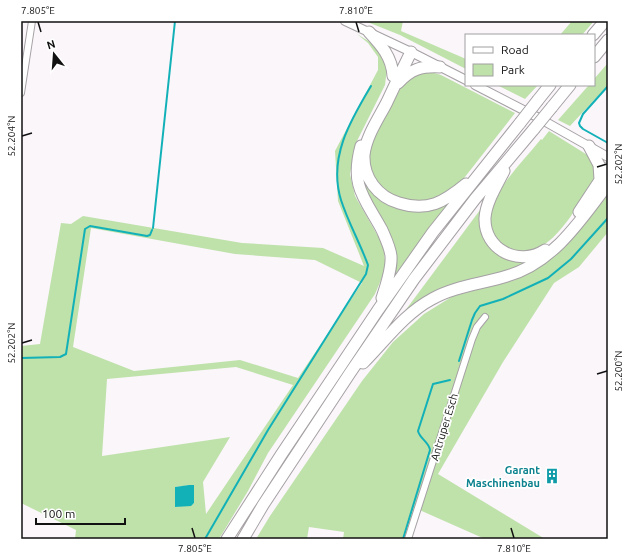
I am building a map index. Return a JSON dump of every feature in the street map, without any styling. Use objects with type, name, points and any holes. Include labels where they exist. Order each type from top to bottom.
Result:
[{"type":"highway","points":[[594,34],[606,21]]},
{"type":"highway","points":[[369,32],[385,50],[392,67],[394,81]]},
{"type":"highway","points":[[595,56],[608,40]]},
{"type":"highway","points":[[408,50],[368,139],[364,156],[367,173],[375,189],[390,201],[424,207],[446,200],[466,184],[493,157]]},
{"type":"highway","points":[[378,310],[388,282],[391,256],[385,236],[360,190],[356,172],[361,145],[389,88],[394,81],[404,77],[414,70],[426,66],[440,67]]},
{"type":"highway","points":[[227,539],[378,310],[433,232],[549,86]]},
{"type":"highway","points":[[242,539],[350,373],[440,245],[475,199],[569,86]]},
{"type":"highway","points":[[589,146],[599,165],[604,182]]},
{"type":"highway","points":[[512,155],[491,197],[485,217],[491,240],[502,250],[513,256],[523,257],[534,255],[544,251],[554,243],[604,182]]},
{"type":"highway","points":[[350,373],[364,362],[410,314],[430,300],[452,289],[508,276],[538,261],[551,252],[570,234],[604,182],[608,168]]},
{"type":"main road","points":[[345,21],[408,50],[465,80]]},
{"type":"main road","points":[[477,86],[608,156]]},
{"type":"street","points":[[21,92],[32,21]]},
{"type":"street","name":"Antruper Esch","points":[[408,539],[472,339],[477,327],[485,317]]},
{"type":"green space","points":[[365,21],[403,21],[401,31],[465,59],[465,68],[400,35]]},
{"type":"green space","points":[[572,21],[594,21],[583,34],[561,34]]},
{"type":"green space","points":[[357,34],[382,52],[387,68],[385,85],[356,143],[350,174],[355,196],[383,245],[386,268],[375,294],[268,453],[248,491],[219,539],[75,539],[76,530],[21,503],[21,346],[40,344],[61,223],[71,224],[83,216],[242,243],[323,248],[364,266],[338,201],[335,151],[378,70],[378,57],[368,43]],"holes":[[[91,228],[235,254],[315,260],[362,283],[298,378],[240,360],[134,371],[73,347]],[[236,367],[293,385],[206,514],[203,482],[230,437],[102,456],[107,379]],[[192,485],[194,503],[175,507],[175,487]]]},
{"type":"green space","points":[[608,63],[608,85],[570,126],[558,120],[588,86],[595,86],[595,78]]},
{"type":"green space","points":[[431,72],[441,75],[515,113],[461,182],[439,198],[417,203],[392,197],[377,184],[369,167],[369,152],[373,138],[403,84],[419,73]]},
{"type":"green space","points":[[499,86],[537,86],[525,99]]},
{"type":"green space","points":[[549,131],[589,156],[594,162],[596,176],[574,212],[553,238],[534,250],[523,252],[512,250],[503,245],[496,237],[492,227],[491,216],[494,203],[503,186],[515,170]]},
{"type":"green space","points":[[362,161],[391,203],[450,201],[392,279],[393,268],[363,192]]},
{"type":"green space","points":[[608,195],[608,232],[579,267],[554,283],[503,362],[438,474],[545,539],[485,539],[415,508],[405,539],[343,539],[344,532],[309,527],[307,539],[256,539],[362,381],[393,342],[424,314],[453,296],[515,280],[538,267],[569,243]]},
{"type":"green space","points":[[486,202],[490,240],[526,259],[528,265],[461,284],[396,323]]},
{"type":"water","points":[[194,485],[194,503],[191,506],[175,507],[175,487]]},
{"type":"waterway","points":[[153,228],[175,21]]},
{"type":"waterway","points":[[205,539],[268,430],[366,274],[368,265],[341,200],[337,169],[343,140],[371,86]]},
{"type":"waterway","points":[[608,86],[583,114],[579,123],[583,129],[608,143]]},
{"type":"waterway","points":[[459,361],[472,320],[480,306],[503,299],[548,278],[571,259],[608,218]]},
{"type":"waterway","points":[[21,358],[60,357],[66,354],[85,229],[90,226],[147,236],[150,235],[152,230]]},
{"type":"waterway","points":[[403,539],[430,450],[418,431],[433,384],[450,380]]},
{"type":"place","name":"Garant Maschinenbau","points":[[552,476]]}]
